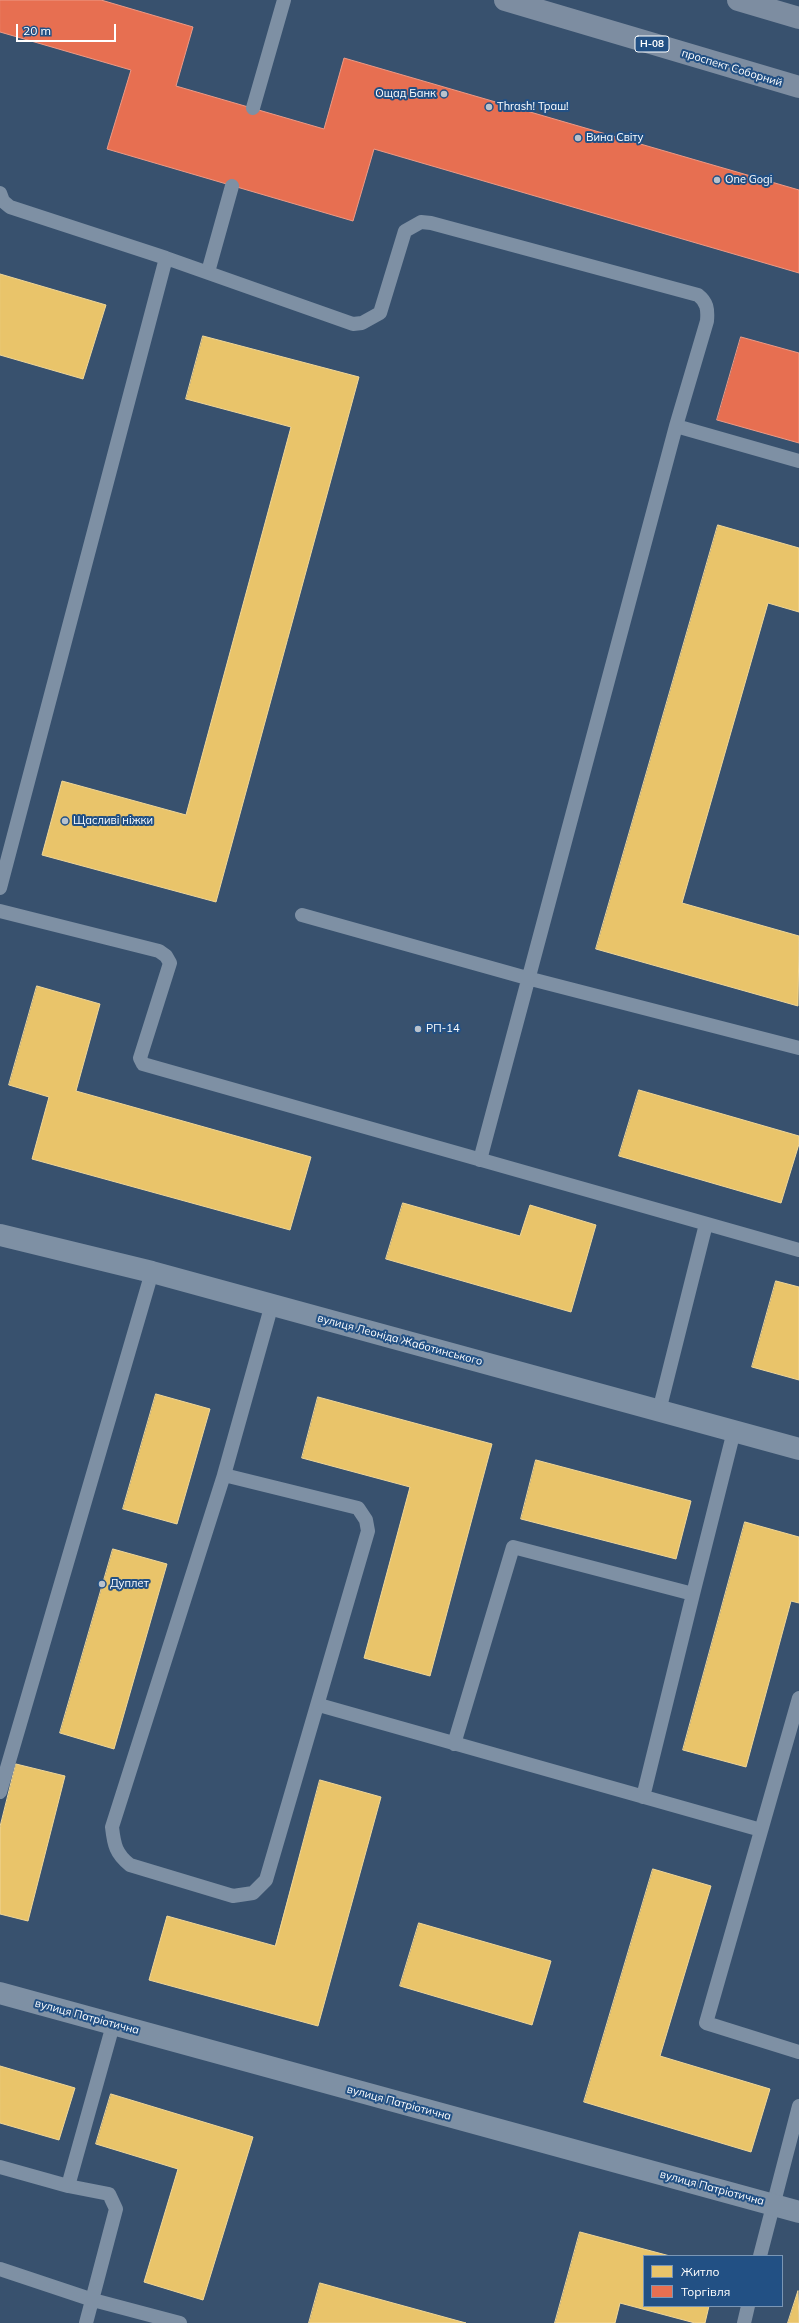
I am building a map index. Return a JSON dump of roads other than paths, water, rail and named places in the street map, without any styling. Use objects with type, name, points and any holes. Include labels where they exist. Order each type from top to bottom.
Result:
[{"type":"main road","name":"проспект Соборний","points":[[505,0],[799,87]]},
{"type":"main road","points":[[738,0],[799,18]]},
{"type":"street","name":"вулиця Леоніда Жаботинського","points":[[0,1235],[152,1272],[272,1304],[799,1449]]},
{"type":"street","name":"вулиця Патріотична","points":[[0,1993],[799,2212]]},
{"type":"lane","points":[[253,108],[284,0]]},
{"type":"lane","points":[[208,272],[232,186]]},
{"type":"lane","points":[[0,193],[3,201],[10,207],[208,272],[353,324],[362,323],[380,313],[406,231],[421,222],[431,223],[698,295],[704,300],[708,309],[707,321],[676,426],[527,978],[480,1160]]},
{"type":"lane","points":[[0,888],[166,258]]},
{"type":"lane","points":[[676,426],[799,462]]},
{"type":"lane","points":[[0,911],[159,951],[166,956],[170,963],[140,1058],[143,1064],[799,1250]]},
{"type":"lane","points":[[302,915],[527,978],[799,1048]]},
{"type":"lane","points":[[659,1411],[706,1224]]},
{"type":"lane","points":[[0,1792],[152,1272]]},
{"type":"lane","points":[[224,1475],[358,1508],[366,1520],[368,1531],[319,1704],[266,1880],[253,1893],[234,1896],[130,1865],[119,1857],[114,1844],[112,1827],[224,1475],[272,1304]]},
{"type":"lane","points":[[643,1797],[734,1431]]},
{"type":"lane","points":[[454,1744],[513,1547],[693,1594]]},
{"type":"lane","points":[[799,1698],[706,2023],[799,2052]]},
{"type":"lane","points":[[319,1704],[454,1744],[761,1830]]},
{"type":"lane","points":[[68,2186],[113,2025]]},
{"type":"lane","points":[[760,2255],[772,2204],[799,2106]]},
{"type":"lane","points":[[0,2167],[68,2186],[109,2194],[116,2209],[86,2323]]},
{"type":"lane","points":[[0,2269],[93,2300],[180,2323]]},
{"type":"lane","points":[[744,2323],[748,2307]]},
{"type":"place","name":"Ощад Банк","points":[[444,94]]},
{"type":"place","name":"Thrash! Траш!","points":[[489,107]]},
{"type":"place","name":"Вина Світу","points":[[578,138]]},
{"type":"place","name":"One Gogi","points":[[717,180]]},
{"type":"place","name":"Щасливі ніжки","points":[[65,821]]},
{"type":"place","name":"РП-14","points":[[418,1029]]},
{"type":"place","name":"Дуплет","points":[[102,1584]]}]
